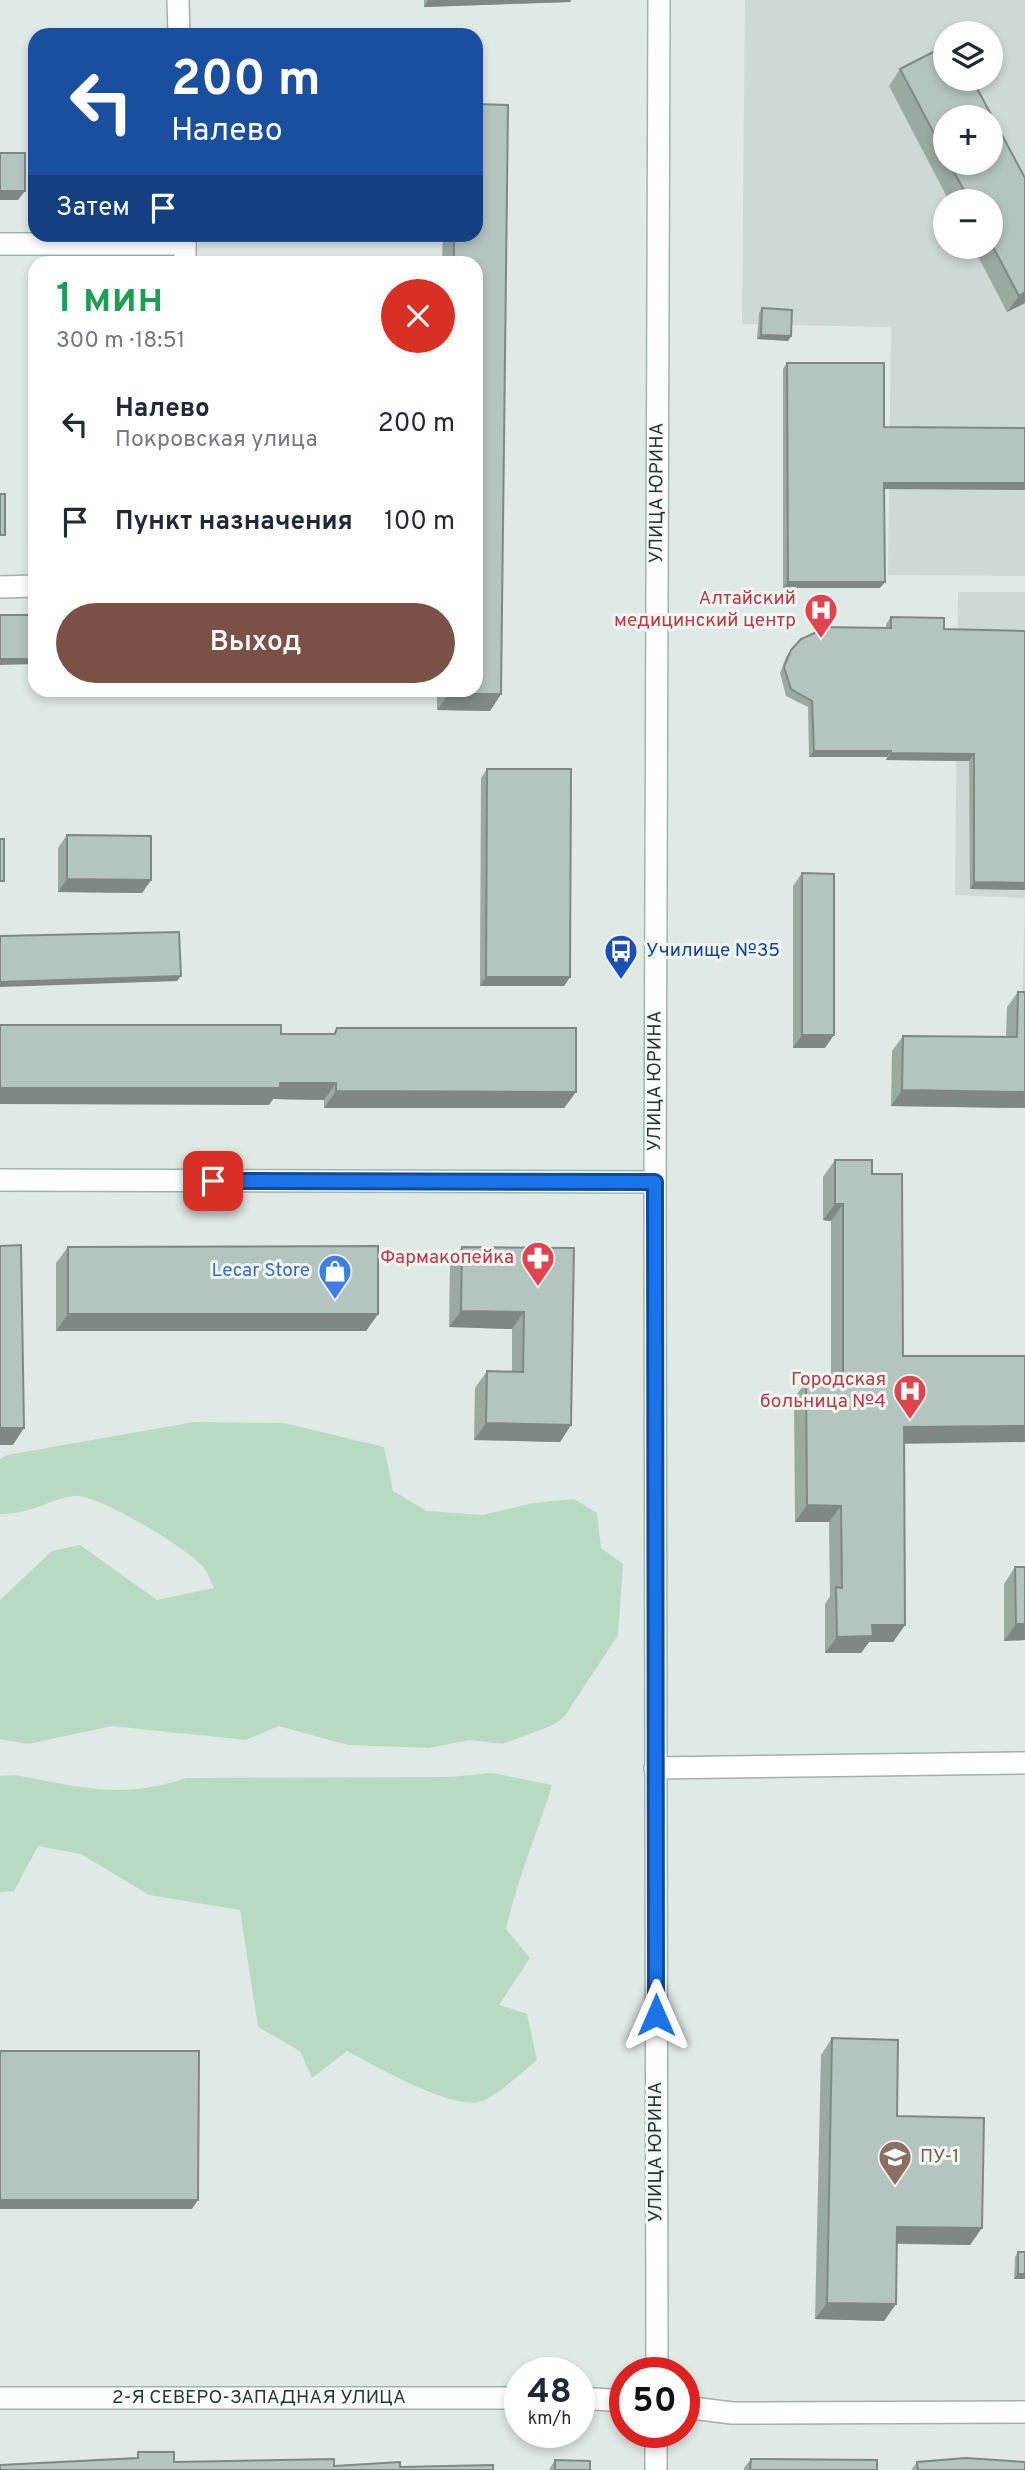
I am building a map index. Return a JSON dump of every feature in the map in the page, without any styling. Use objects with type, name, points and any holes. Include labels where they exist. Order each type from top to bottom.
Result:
[{"type":"main road","points":[[178,0],[179,28]]},
{"type":"main road","name":"УЛИЦА ЮРИНА","points":[[657,2357],[655,1182],[659,0]]},
{"type":"main road","points":[[0,244],[185,247]]},
{"type":"main road","points":[[0,587],[28,586]]},
{"type":"main road","points":[[0,1180],[655,1182]]},
{"type":"main road","points":[[655,1768],[1025,1763]]},
{"type":"main road","name":"2-Я СЕВЕРО-ЗАПАДНАЯ УЛИЦА","points":[[0,2398],[504,2398]]},
{"type":"main road","points":[[700,2409],[732,2413],[1025,2412]]},
{"type":"main road","points":[[656,2448],[656,2470]]},
{"type":"shaded area","points":[[745,0],[1025,0],[1025,576],[888,575],[891,327],[742,324]]},
{"type":"shaded area","points":[[958,592],[1025,592],[1025,898],[955,895]]},
{"type":"shaded area","points":[[1025,898],[1025,1046],[1021,1046]]},
{"type":"green space","points":[[194,1422],[284,1423],[384,1447],[393,1491],[427,1511],[482,1515],[533,1503],[574,1499],[597,1513],[601,1548],[623,1564],[618,1635],[564,1717],[553,1725],[503,1744],[470,1740],[429,1748],[348,1745],[279,1726],[246,1740],[112,1726],[28,1744],[0,1739],[0,1600],[52,1551],[80,1545],[157,1600],[214,1588],[204,1568],[163,1536],[121,1512],[84,1497],[63,1498],[30,1510],[0,1514],[0,1459],[7,1455]]},
{"type":"green space","points":[[492,1773],[552,1785],[521,1875],[506,1929],[530,1958],[499,2005],[527,2014],[537,2060],[500,2090],[479,2102],[449,2099],[393,2075],[347,2051],[312,2078],[300,2051],[258,2027],[240,1910],[149,1895],[81,1854],[38,1846],[14,1891],[0,1892],[0,1776],[15,1775],[80,1787],[121,1790],[163,1785],[186,1778],[450,1777]]},
{"type":"building","points":[[933,52],[933,91],[978,91],[986,105],[933,105],[933,131],[900,69]]},
{"type":"building","points":[[483,104],[508,105],[501,694],[483,694],[483,256],[454,256],[454,242],[483,242]]},
{"type":"building","points":[[1003,137],[1025,178],[1025,292],[1019,296],[999,259],[1003,259],[1003,189],[963,189],[956,175],[1003,175]]},
{"type":"building","points":[[0,153],[25,153],[25,191],[0,191]]},
{"type":"building","points":[[762,308],[792,310],[791,336],[761,335]]},
{"type":"building","points":[[787,363],[884,363],[884,427],[1025,428],[1025,483],[884,483],[885,582],[788,582]]},
{"type":"building","points":[[0,494],[5,494],[5,535],[0,535]]},
{"type":"building","points":[[0,615],[28,615],[28,659],[0,659]]},
{"type":"building","points":[[891,617],[944,618],[944,629],[1025,631],[1025,883],[974,882],[974,754],[814,751],[812,701],[791,689],[784,667],[791,650],[801,639],[819,631],[819,627],[891,628]]},
{"type":"building","points":[[487,769],[571,769],[570,977],[486,977]]},
{"type":"building","points":[[67,835],[151,836],[151,880],[67,879]]},
{"type":"building","points":[[0,839],[4,839],[4,881],[0,881]]},
{"type":"building","points":[[802,873],[834,874],[834,1035],[802,1035]]},
{"type":"building","points":[[179,932],[181,976],[0,982],[0,936]]},
{"type":"building","points":[[1018,992],[1025,992],[1025,1092],[902,1090],[903,1036],[1017,1037]]},
{"type":"building","points":[[0,1025],[281,1025],[281,1034],[335,1034],[337,1028],[576,1028],[576,1092],[336,1091],[336,1083],[280,1083],[280,1088],[0,1088]]},
{"type":"building","name":"Городская больница №4","points":[[835,1160],[872,1160],[872,1174],[902,1174],[903,1356],[1025,1356],[1025,1426],[904,1427],[905,1625],[872,1625],[873,1636],[837,1637],[836,1587],[842,1588],[841,1506],[807,1505],[806,1382],[843,1382],[843,1204],[835,1204]]},
{"type":"building","points":[[21,1245],[24,1428],[0,1428],[0,1246]]},
{"type":"building","points":[[378,1246],[378,1314],[68,1314],[68,1247]]},
{"type":"building","points":[[462,1247],[574,1248],[571,1425],[486,1423],[487,1371],[523,1372],[524,1312],[461,1311]]},
{"type":"building","points":[[1015,1567],[1025,1567],[1025,1624],[1016,1624]]},
{"type":"building","name":"ПУ-1","points":[[832,2038],[898,2040],[897,2116],[984,2118],[982,2228],[897,2227],[896,2304],[827,2303]]},
{"type":"building","points":[[0,2051],[199,2051],[198,2200],[0,2200]]},
{"type":"building","points":[[1018,2252],[1025,2252],[1025,2274],[1018,2274]]},
{"type":"building","points":[[138,2452],[174,2452],[174,2462],[334,2459],[334,2466],[400,2462],[400,2467],[493,2465],[493,2470],[0,2470],[0,2465],[138,2458]]},
{"type":"building","points":[[966,2458],[1025,2462],[1025,2470],[918,2470],[917,2462]]},
{"type":"building","points":[[751,2459],[877,2460],[877,2470],[750,2470]]},
{"type":"building","points":[[555,2460],[590,2461],[590,2470],[555,2470]]},
{"type":"place","name":"Алтайский медицинский центр","points":[[821,640]]},
{"type":"place","name":"Училище №35","points":[[621,981]]},
{"type":"place","name":"Фармакопейка","points":[[538,1288]]},
{"type":"place","name":"Lecar Store","points":[[335,1301]]},
{"type":"place","name":"Городская больница №4","points":[[910,1421]]},
{"type":"place","name":"ПУ-1","points":[[895,2187]]},
{"type":"route","points":[[213,1181],[655,1182],[656,2015]]}]
